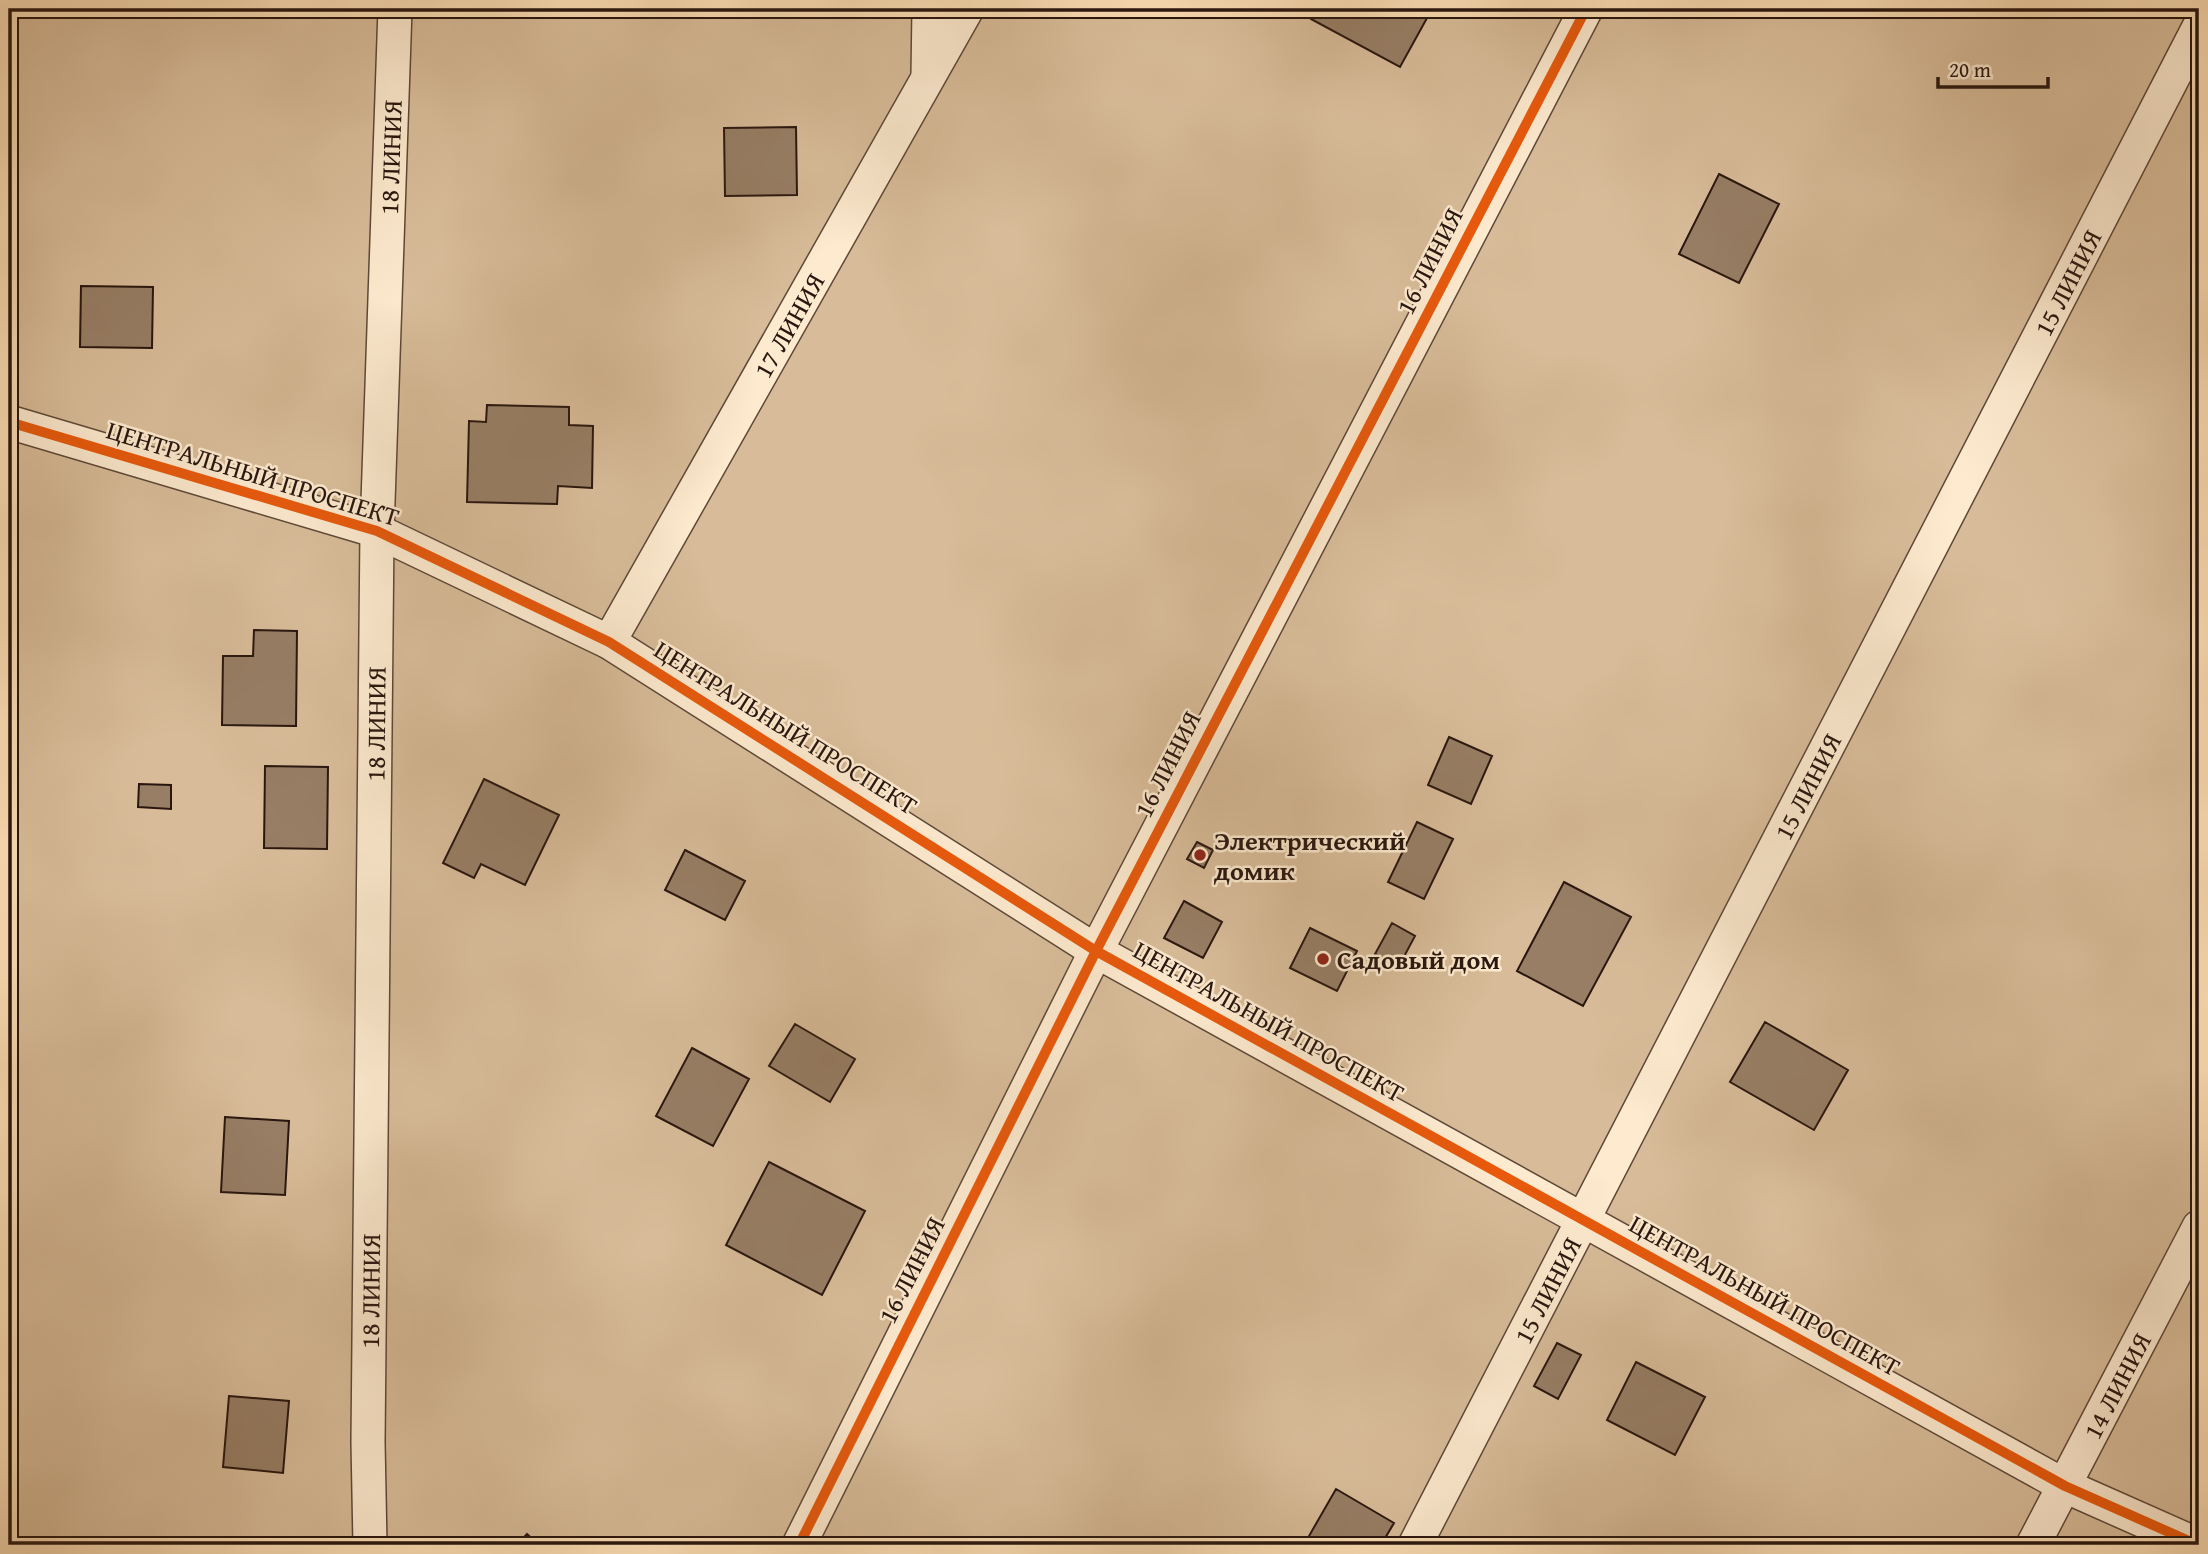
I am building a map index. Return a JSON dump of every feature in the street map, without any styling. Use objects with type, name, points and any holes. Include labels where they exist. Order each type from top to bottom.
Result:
[{"type":"street","name":"18 ЛИНИЯ","points":[[370,1545],[368,1442],[377,531],[395,9]]},
{"type":"street","points":[[928,79],[929,9]]},
{"type":"street","name":"17 ЛИНИЯ","points":[[609,642],[967,9]]},
{"type":"street","name":"16 ЛИНИЯ","points":[[799,1545],[1096,951],[1586,9]]},
{"type":"street","name":"15 ЛИНИЯ","points":[[1415,1545],[2199,27]]},
{"type":"street","name":"ЦЕНТРАЛЬНЫЙ ПРОСПЕКТ","points":[[9,422],[377,531],[609,642],[1096,951],[2065,1486],[2198,1545]]},
{"type":"street","name":"14 ЛИНИЯ","points":[[2033,1545],[2199,1227]]},
{"type":"shaded area","points":[[9,9],[2199,9],[2199,1545],[9,1545]]},
{"type":"building","points":[[620,9],[660,9],[660,14],[620,14]]},
{"type":"building","points":[[1316,9],[1432,9],[1400,67],[1311,19]]},
{"type":"building","points":[[796,127],[797,195],[725,196],[724,128]]},
{"type":"building","points":[[1719,174],[1779,204],[1739,283],[1679,254]]},
{"type":"building","points":[[81,286],[153,287],[152,348],[80,347]]},
{"type":"building","points":[[487,405],[569,407],[569,425],[593,426],[592,488],[558,486],[557,504],[467,502],[469,421],[486,422]]},
{"type":"building","points":[[254,630],[297,631],[296,726],[222,725],[223,656],[253,656]]},
{"type":"building","points":[[1449,737],[1492,756],[1471,804],[1428,785]]},
{"type":"building","points":[[265,766],[328,767],[327,849],[264,848]]},
{"type":"building","points":[[484,779],[559,815],[525,885],[481,864],[474,878],[443,863]]},
{"type":"building","points":[[139,784],[171,785],[171,809],[138,807]]},
{"type":"building","points":[[1417,822],[1453,839],[1424,899],[1388,882]]},
{"type":"building","name":"Электрический домик","points":[[1197,842],[1213,850],[1204,868],[1187,859]]},
{"type":"building","points":[[685,850],[745,881],[725,920],[665,890]]},
{"type":"building","points":[[1564,882],[1631,917],[1583,1006],[1517,971]]},
{"type":"building","points":[[1184,901],[1222,922],[1203,958],[1164,938]]},
{"type":"building","points":[[1392,923],[1415,936],[1399,966],[1375,954]]},
{"type":"building","name":"Садовый дом","points":[[1310,928],[1357,951],[1337,991],[1290,968]]},
{"type":"building","points":[[1765,1022],[1848,1070],[1814,1130],[1730,1082]]},
{"type":"building","points":[[795,1024],[855,1059],[830,1102],[769,1066]]},
{"type":"building","points":[[692,1048],[749,1079],[713,1146],[656,1116]]},
{"type":"building","points":[[225,1117],[289,1121],[285,1195],[221,1192]]},
{"type":"building","points":[[769,1162],[865,1211],[822,1295],[726,1245]]},
{"type":"building","points":[[1557,1343],[1581,1355],[1558,1399],[1534,1386]]},
{"type":"building","points":[[1636,1362],[1705,1397],[1675,1455],[1607,1420]]},
{"type":"building","points":[[229,1396],[289,1401],[283,1473],[223,1467]]},
{"type":"building","points":[[1336,1489],[1394,1523],[1381,1545],[1326,1545],[1309,1536]]},
{"type":"building","points":[[527,1534],[539,1545],[517,1545]]},
{"type":"cycle path","points":[[799,1545],[1096,951],[1586,9]]},
{"type":"cycle path","points":[[9,422],[377,531],[609,642],[1096,951],[2065,1486],[2198,1545]]},
{"type":"place","name":"Электрический домик","points":[[1200,855]]},
{"type":"place","name":"Садовый дом","points":[[1323,959]]}]
